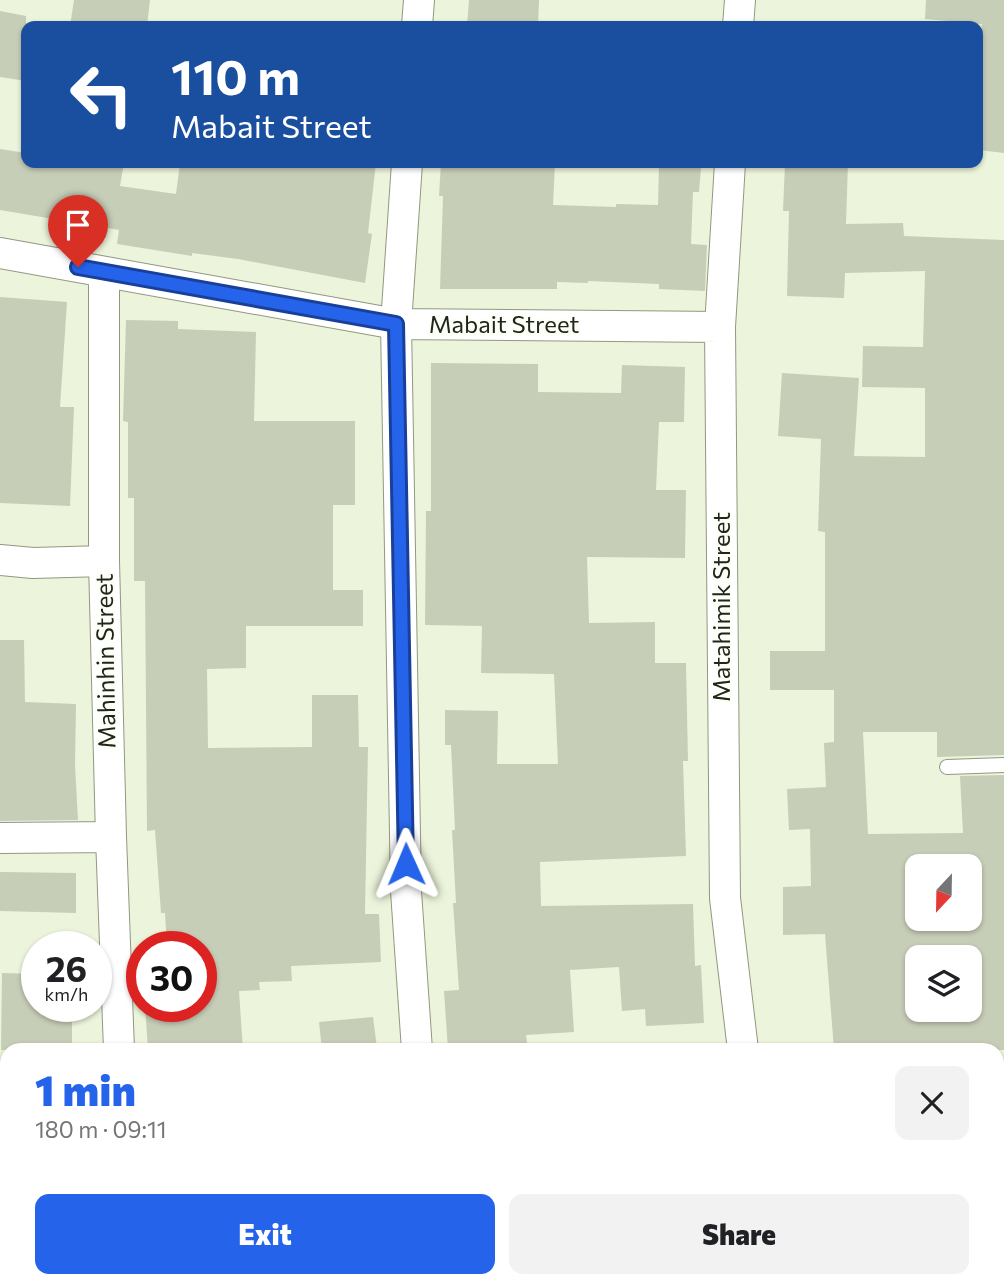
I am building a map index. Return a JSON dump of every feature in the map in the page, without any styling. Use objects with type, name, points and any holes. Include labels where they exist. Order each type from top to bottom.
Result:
[{"type":"street","points":[[417,21],[419,0]]},
{"type":"street","points":[[738,21],[740,0]]},
{"type":"street","points":[[407,168],[396,324],[406,891],[417,1043]]},
{"type":"street","name":"Matahimik Street","points":[[730,168],[720,327],[725,898],[742,1043]]},
{"type":"street","name":"Mabait Street","points":[[0,253],[396,324],[720,327]]},
{"type":"street","name":"Mahinhin Street","points":[[104,272],[104,561],[119,1043]]},
{"type":"street","points":[[0,560],[33,563],[104,561]]},
{"type":"street","points":[[0,838],[111,837]]},
{"type":"lane","points":[[947,766],[1004,765]]},
{"type":"building","points":[[74,0],[150,0],[148,21],[71,21]]},
{"type":"building","points":[[469,0],[539,0],[538,21],[467,21]]},
{"type":"building","points":[[926,0],[1004,0],[1004,153],[983,151],[983,21],[925,19]]},
{"type":"building","points":[[0,11],[26,16],[26,21],[21,21],[21,80],[0,77]]},
{"type":"building","points":[[0,149],[21,152],[21,168],[123,168],[120,186],[176,194],[179,168],[375,168],[368,233],[372,234],[365,283],[238,259],[192,253],[192,256],[117,244],[119,230],[0,210]]},
{"type":"building","points":[[441,168],[555,168],[553,205],[658,205],[659,168],[701,168],[699,192],[693,192],[691,244],[707,245],[705,291],[659,289],[659,284],[588,281],[557,282],[557,289],[440,289],[443,196],[439,196]]},
{"type":"building","points":[[785,168],[848,168],[846,224],[903,223],[904,236],[1004,240],[1004,755],[937,757],[937,732],[863,732],[868,834],[963,833],[960,776],[1004,775],[1004,1043],[833,1043],[825,934],[783,935],[783,887],[811,886],[810,829],[789,830],[787,789],[826,787],[824,743],[834,742],[834,690],[770,690],[770,651],[825,651],[825,532],[818,531],[821,439],[778,436],[782,373],[859,378],[854,456],[925,457],[925,388],[862,387],[863,346],[923,347],[925,271],[845,273],[844,298],[787,296],[789,211],[783,211]]},
{"type":"building","points":[[0,297],[67,302],[60,407],[74,407],[70,506],[0,503]]},
{"type":"building","points":[[126,320],[178,321],[178,329],[256,332],[254,421],[355,421],[355,505],[333,505],[333,590],[363,590],[363,626],[246,626],[246,668],[207,669],[208,748],[312,747],[312,695],[358,695],[359,747],[368,747],[365,914],[379,914],[381,962],[291,966],[292,981],[259,982],[260,990],[239,991],[243,1043],[148,1043],[146,1022],[217,1022],[217,931],[166,931],[165,913],[161,913],[155,830],[147,831],[145,581],[134,581],[134,498],[128,498],[128,422],[123,421]]},
{"type":"building","points":[[431,363],[538,364],[538,392],[621,393],[622,365],[685,367],[684,422],[659,422],[656,490],[686,490],[685,558],[587,557],[589,623],[655,622],[655,663],[686,663],[688,761],[683,761],[686,856],[540,862],[541,906],[693,904],[695,966],[701,965],[704,1023],[646,1026],[645,1009],[622,1011],[619,967],[570,970],[574,1032],[526,1035],[527,1043],[448,1043],[444,991],[459,990],[453,903],[456,903],[451,745],[445,745],[445,710],[498,711],[497,764],[558,764],[554,674],[481,673],[482,626],[425,625],[426,511],[431,511]]},
{"type":"building","points":[[0,640],[24,640],[25,702],[76,704],[78,820],[0,821]]},
{"type":"building","points":[[0,872],[76,873],[76,913],[0,911]]},
{"type":"building","points":[[2,973],[21,974],[21,1022],[72,1022],[72,1043],[1,1043]]},
{"type":"building","points":[[373,1017],[376,1043],[321,1043],[319,1022]]},
{"type":"route","points":[[78,267],[396,324],[406,864]]}]
